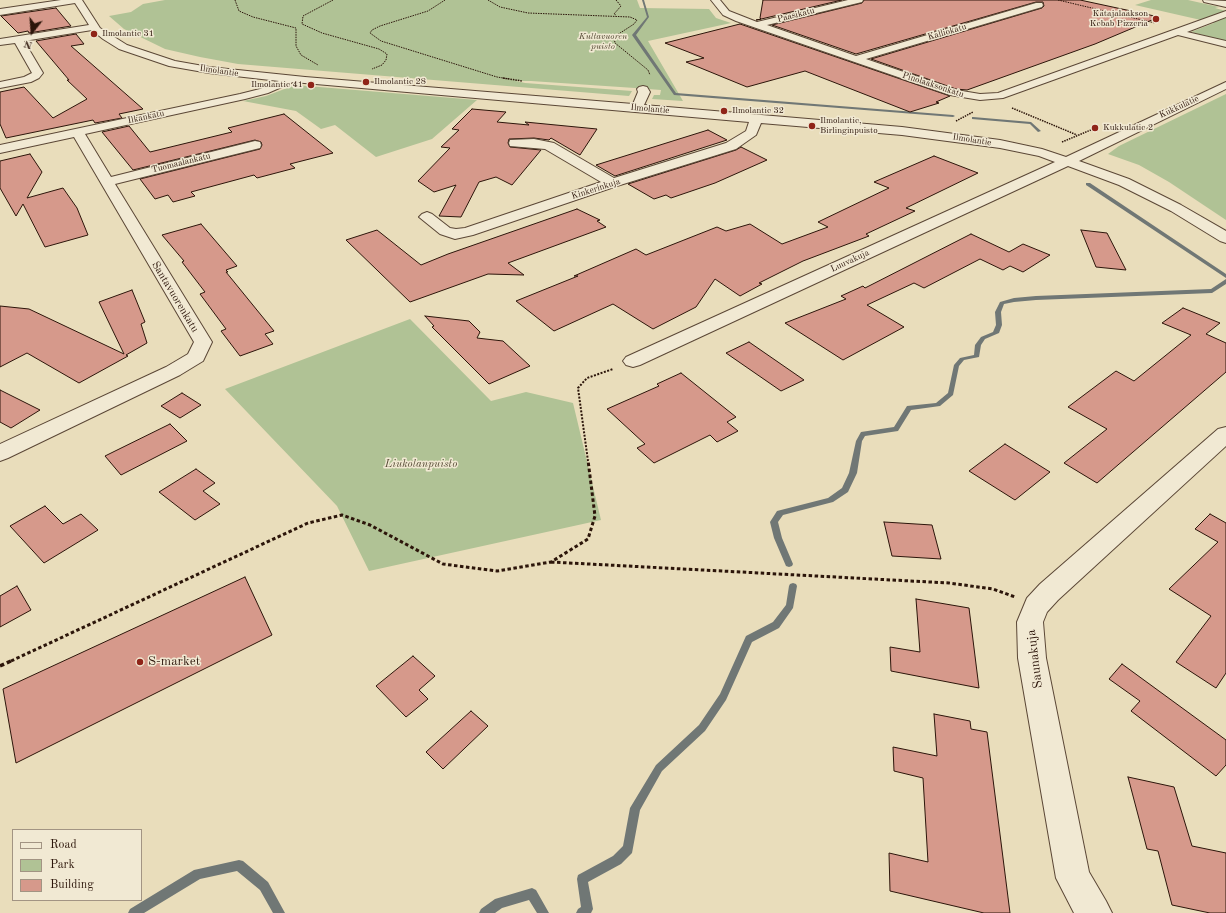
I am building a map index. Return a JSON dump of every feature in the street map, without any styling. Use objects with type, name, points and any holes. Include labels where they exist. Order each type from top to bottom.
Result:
[{"type":"street","points":[[1,0],[4,11],[78,0]]},
{"type":"street","name":"Ilmolantie","points":[[78,0],[94,27],[106,37],[123,47],[173,64],[209,70],[290,79],[952,136],[1000,144],[1067,160],[1097,171],[1130,185],[1176,208],[1226,238]]},
{"type":"street","name":"Pinolaaksonkatu","points":[[715,0],[726,13],[757,25],[954,93],[967,96],[990,97],[999,96],[1226,14]]},
{"type":"street","name":"Paasikatu","points":[[757,25],[859,0]]},
{"type":"street","points":[[1207,0],[1226,4]]},
{"type":"street","name":"Kalliokatu","points":[[856,59],[1039,5]]},
{"type":"street","points":[[0,42],[94,27]]},
{"type":"street","points":[[1177,32],[1226,44]]},
{"type":"street","points":[[0,85],[27,80],[38,73],[18,39]]},
{"type":"street","name":"Ilkankatu","points":[[0,149],[241,97],[279,86],[290,79]]},
{"type":"street","name":"Kukkulatie","points":[[1067,160],[1226,85]]},
{"type":"street","points":[[637,108],[644,92],[643,89]]},
{"type":"street","name":"Kinkerinkuja","points":[[427,217],[446,231],[455,234],[468,232],[612,183],[731,146],[752,132],[756,118]]},
{"type":"street","name":"Santavuorenkatu","points":[[2,451],[173,372],[196,357],[202,342],[77,132]]},
{"type":"street","points":[[515,143],[534,143],[549,146],[612,183]]},
{"type":"street","name":"Tuomaalankatu","points":[[107,182],[255,145]]},
{"type":"street","name":"Luuvakuja","points":[[633,361],[1067,160]]},
{"type":"street","name":"Saunakuja","points":[[1094,913],[1073,878],[1032,658],[1030,622],[1036,606],[1049,592],[1226,434]]},
{"type":"path","points":[[235,0],[239,11],[253,17],[296,28],[296,46],[301,56],[321,66]]},
{"type":"path","points":[[333,0],[303,16],[302,24],[322,33],[379,49],[387,54],[386,60],[382,65],[368,70]]},
{"type":"path","points":[[446,0],[428,11],[380,26],[372,30],[370,33],[381,41],[406,49],[497,77],[527,82]]},
{"type":"path","points":[[488,0],[500,7],[528,13],[623,17]]},
{"type":"path","points":[[616,0],[621,6],[614,14],[637,20],[634,24],[614,37],[615,43],[648,70],[651,83],[643,89]]},
{"type":"path","points":[[1058,0],[1156,23]]},
{"type":"path","points":[[990,97],[1000,103],[1078,136]]},
{"type":"path","points":[[952,123],[976,110],[1000,103]]},
{"type":"path","points":[[551,562],[588,538],[595,516],[578,388],[587,378],[633,361]]},
{"type":"path","points":[[0,666],[308,523],[342,515],[370,525],[443,564],[497,570],[551,562],[949,583],[993,589],[1036,606]]},
{"type":"green space","name":"Kultavuoren puisto","points":[[165,0],[637,0],[640,8],[709,9],[716,18],[731,23],[648,41],[683,101],[652,99],[654,95],[660,95],[661,90],[516,81],[525,83],[632,91],[629,96],[238,64],[165,49],[124,29],[109,16],[131,12],[143,4]]},
{"type":"green space","points":[[1151,0],[1188,0],[1219,7],[1215,8],[1226,11],[1226,41],[1191,32],[1214,23],[1135,5]]},
{"type":"green space","points":[[295,85],[477,100],[432,139],[376,157],[335,125],[321,129],[296,111],[243,101],[266,96]]},
{"type":"green space","points":[[1226,94],[1226,220],[1169,182],[1139,165],[1108,154],[1119,146]]},
{"type":"green space","name":"Liukolanpuisto","points":[[410,319],[491,401],[526,392],[573,403],[601,520],[369,571],[337,506],[225,389]]},
{"type":"building","points":[[763,0],[842,0],[757,20],[756,20],[761,19]]},
{"type":"building","points":[[864,0],[1080,0],[1159,17],[1095,44],[967,90],[956,89],[871,59],[1042,8],[1044,6],[1043,2],[1036,2],[856,54],[772,25],[862,3]]},
{"type":"building","points":[[56,8],[71,26],[29,33],[28,31],[18,33],[1,16]]},
{"type":"building","points":[[740,24],[950,96],[936,102],[939,103],[910,112],[805,71],[747,87],[686,62],[704,58],[665,43]]},
{"type":"building","points":[[76,34],[84,44],[71,46],[143,109],[119,114],[122,118],[95,123],[93,120],[6,138],[0,124],[0,92],[24,87],[53,118],[87,99],[67,80],[69,80],[36,41]]},
{"type":"building","points":[[472,109],[506,112],[497,122],[529,125],[525,122],[597,129],[580,155],[551,138],[549,140],[534,138],[509,139],[508,143],[510,147],[541,150],[512,185],[496,177],[479,182],[461,217],[439,216],[456,185],[434,192],[418,181],[450,148],[441,147],[459,130],[452,129]]},
{"type":"building","points":[[284,114],[333,153],[290,164],[295,168],[257,178],[254,175],[191,192],[195,196],[173,202],[168,195],[155,199],[140,179],[260,149],[262,145],[261,142],[255,140],[133,170],[102,132],[129,126],[150,152],[232,132],[228,128]]},
{"type":"building","points":[[708,130],[727,140],[615,176],[596,165]]},
{"type":"building","points":[[741,147],[767,160],[715,183],[671,198],[666,195],[654,199],[628,184],[736,150]]},
{"type":"building","points":[[30,154],[42,172],[27,198],[63,188],[77,208],[88,235],[45,247],[23,204],[16,216],[0,188],[0,161]]},
{"type":"building","points":[[934,156],[978,173],[906,208],[915,211],[866,234],[869,236],[803,261],[759,283],[762,284],[740,296],[715,279],[696,307],[653,329],[613,304],[554,331],[516,301],[578,276],[574,276],[636,249],[646,255],[717,227],[726,231],[750,224],[782,244],[828,227],[818,222],[889,188],[874,182]]},
{"type":"building","points":[[577,209],[600,220],[597,221],[606,227],[508,263],[524,275],[488,274],[410,302],[346,240],[377,230],[421,265],[448,254]]},
{"type":"building","points":[[201,224],[237,266],[226,270],[228,272],[226,272],[274,331],[265,334],[273,344],[240,356],[221,331],[226,329],[200,294],[205,292],[182,262],[184,261],[162,235]]},
{"type":"building","points":[[1081,230],[1107,233],[1126,270],[1096,267]]},
{"type":"building","points":[[971,234],[1009,252],[1023,244],[1050,255],[1023,272],[1010,266],[1003,270],[980,259],[924,288],[914,283],[867,305],[904,327],[843,360],[785,323],[846,299],[841,296],[863,286],[865,288]]},
{"type":"building","points":[[132,290],[145,322],[141,324],[147,343],[126,355],[128,356],[79,383],[27,353],[0,367],[0,306],[29,309],[124,354],[99,302]]},
{"type":"building","points":[[1183,308],[1220,323],[1206,334],[1226,343],[1226,372],[1097,483],[1064,463],[1107,429],[1068,407],[1116,371],[1134,381],[1191,335],[1162,323]]},
{"type":"building","points":[[425,316],[469,321],[480,332],[477,338],[503,341],[530,366],[489,384],[432,327],[434,326]]},
{"type":"building","points":[[749,342],[804,380],[781,391],[726,353]]},
{"type":"building","points":[[681,373],[736,417],[727,422],[738,431],[717,442],[710,435],[654,463],[637,448],[645,444],[607,409],[659,386],[657,384]]},
{"type":"building","points":[[0,390],[40,410],[11,428],[0,422]]},
{"type":"building","points":[[182,393],[201,405],[180,418],[161,406]]},
{"type":"building","points":[[170,424],[187,441],[121,475],[105,456]]},
{"type":"building","points":[[1005,444],[1050,472],[1015,500],[969,471]]},
{"type":"building","points":[[196,469],[215,483],[203,491],[220,504],[195,520],[159,492]]},
{"type":"building","points":[[45,506],[63,524],[81,514],[98,530],[44,563],[10,526]]},
{"type":"building","points":[[1210,514],[1226,523],[1226,673],[1216,688],[1176,662],[1211,616],[1169,589],[1218,542],[1195,529]]},
{"type":"building","points":[[884,522],[932,525],[941,559],[892,556]]},
{"type":"building","name":"S-market","points":[[245,577],[272,635],[16,763],[3,689]]},
{"type":"building","points":[[17,586],[31,610],[0,627],[0,596]]},
{"type":"building","points":[[916,599],[969,608],[979,688],[891,671],[890,647],[920,652]]},
{"type":"building","points":[[413,656],[435,676],[419,690],[428,699],[406,717],[376,686]]},
{"type":"building","points":[[1122,664],[1226,740],[1226,765],[1216,776],[1131,711],[1140,701],[1109,679]]},
{"type":"building","points":[[471,711],[488,726],[443,769],[426,752]]},
{"type":"building","points":[[934,714],[970,721],[971,729],[987,732],[1010,913],[984,913],[890,891],[889,853],[928,862],[923,778],[894,771],[893,747],[937,756]]},
{"type":"building","points":[[1128,777],[1174,787],[1192,846],[1226,853],[1226,913],[1210,913],[1172,905],[1158,851],[1147,849]]},
{"type":"waterway","points":[[643,0],[648,17],[634,35],[675,94],[953,116]]},
{"type":"waterway","points":[[973,118],[1031,123],[1039,131]]},
{"type":"waterway","points":[[1088,184],[1226,276]]},
{"type":"waterway","points":[[789,564],[778,538],[774,522],[780,513],[830,500],[845,490],[853,473],[859,441],[863,434],[896,429],[909,408],[938,405],[951,394],[956,366],[962,359],[977,356],[978,345],[983,338],[996,333],[999,325],[998,312],[1002,303],[1014,300],[1036,298],[1212,291],[1226,281]]},
{"type":"waterway","points":[[582,913],[587,909],[582,879],[617,860],[628,849],[635,808],[659,768],[702,728],[723,697],[749,639],[776,625],[790,606],[793,586]]},
{"type":"waterway","points":[[134,913],[198,874],[239,865],[264,886],[279,913]]},
{"type":"waterway","points":[[485,913],[499,903],[532,894],[543,913]]},
{"type":"place","name":"Katajalaakson Kebab Pizzeria","points":[[1156,19]]},
{"type":"place","name":"Ilmolantie 31","points":[[94,34]]},
{"type":"place","name":"Ilmolantie 28","points":[[366,82]]},
{"type":"place","name":"Ilmolantie 41","points":[[311,85]]},
{"type":"place","name":"Ilmolantie 32","points":[[724,111]]},
{"type":"place","name":"Ilmolantie, Birlinginpuisto","points":[[812,126]]},
{"type":"place","name":"Kukkulatie 2","points":[[1095,128]]},
{"type":"place","name":"S-market","points":[[140,662]]}]
